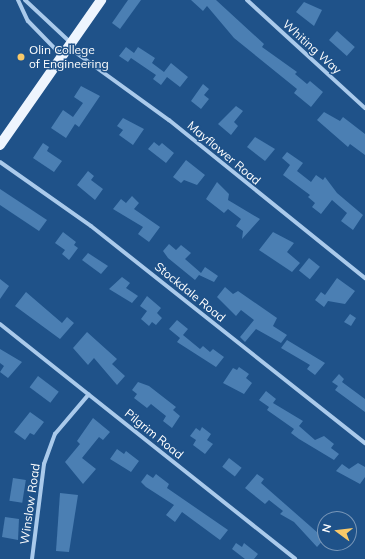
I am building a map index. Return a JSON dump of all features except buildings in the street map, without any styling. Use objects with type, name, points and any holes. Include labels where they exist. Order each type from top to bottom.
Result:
[{"type":"main road","points":[[0,145],[102,0]]},
{"type":"street","points":[[18,0],[28,21],[62,56]]},
{"type":"street","name":"Mayflower Road","points":[[25,0],[70,45],[169,120],[365,278]]},
{"type":"street","name":"Whiting Way","points":[[247,0],[365,108]]},
{"type":"street","name":"Stockdale Road","points":[[0,162],[91,226],[365,443]]},
{"type":"street","name":"Pilgrim Road","points":[[0,324],[295,559]]},
{"type":"street","name":"Winslow Road","points":[[32,559],[44,464],[55,434],[89,394]]},
{"type":"place","name":"Olin College of Engineering","points":[[21,57]]}]
